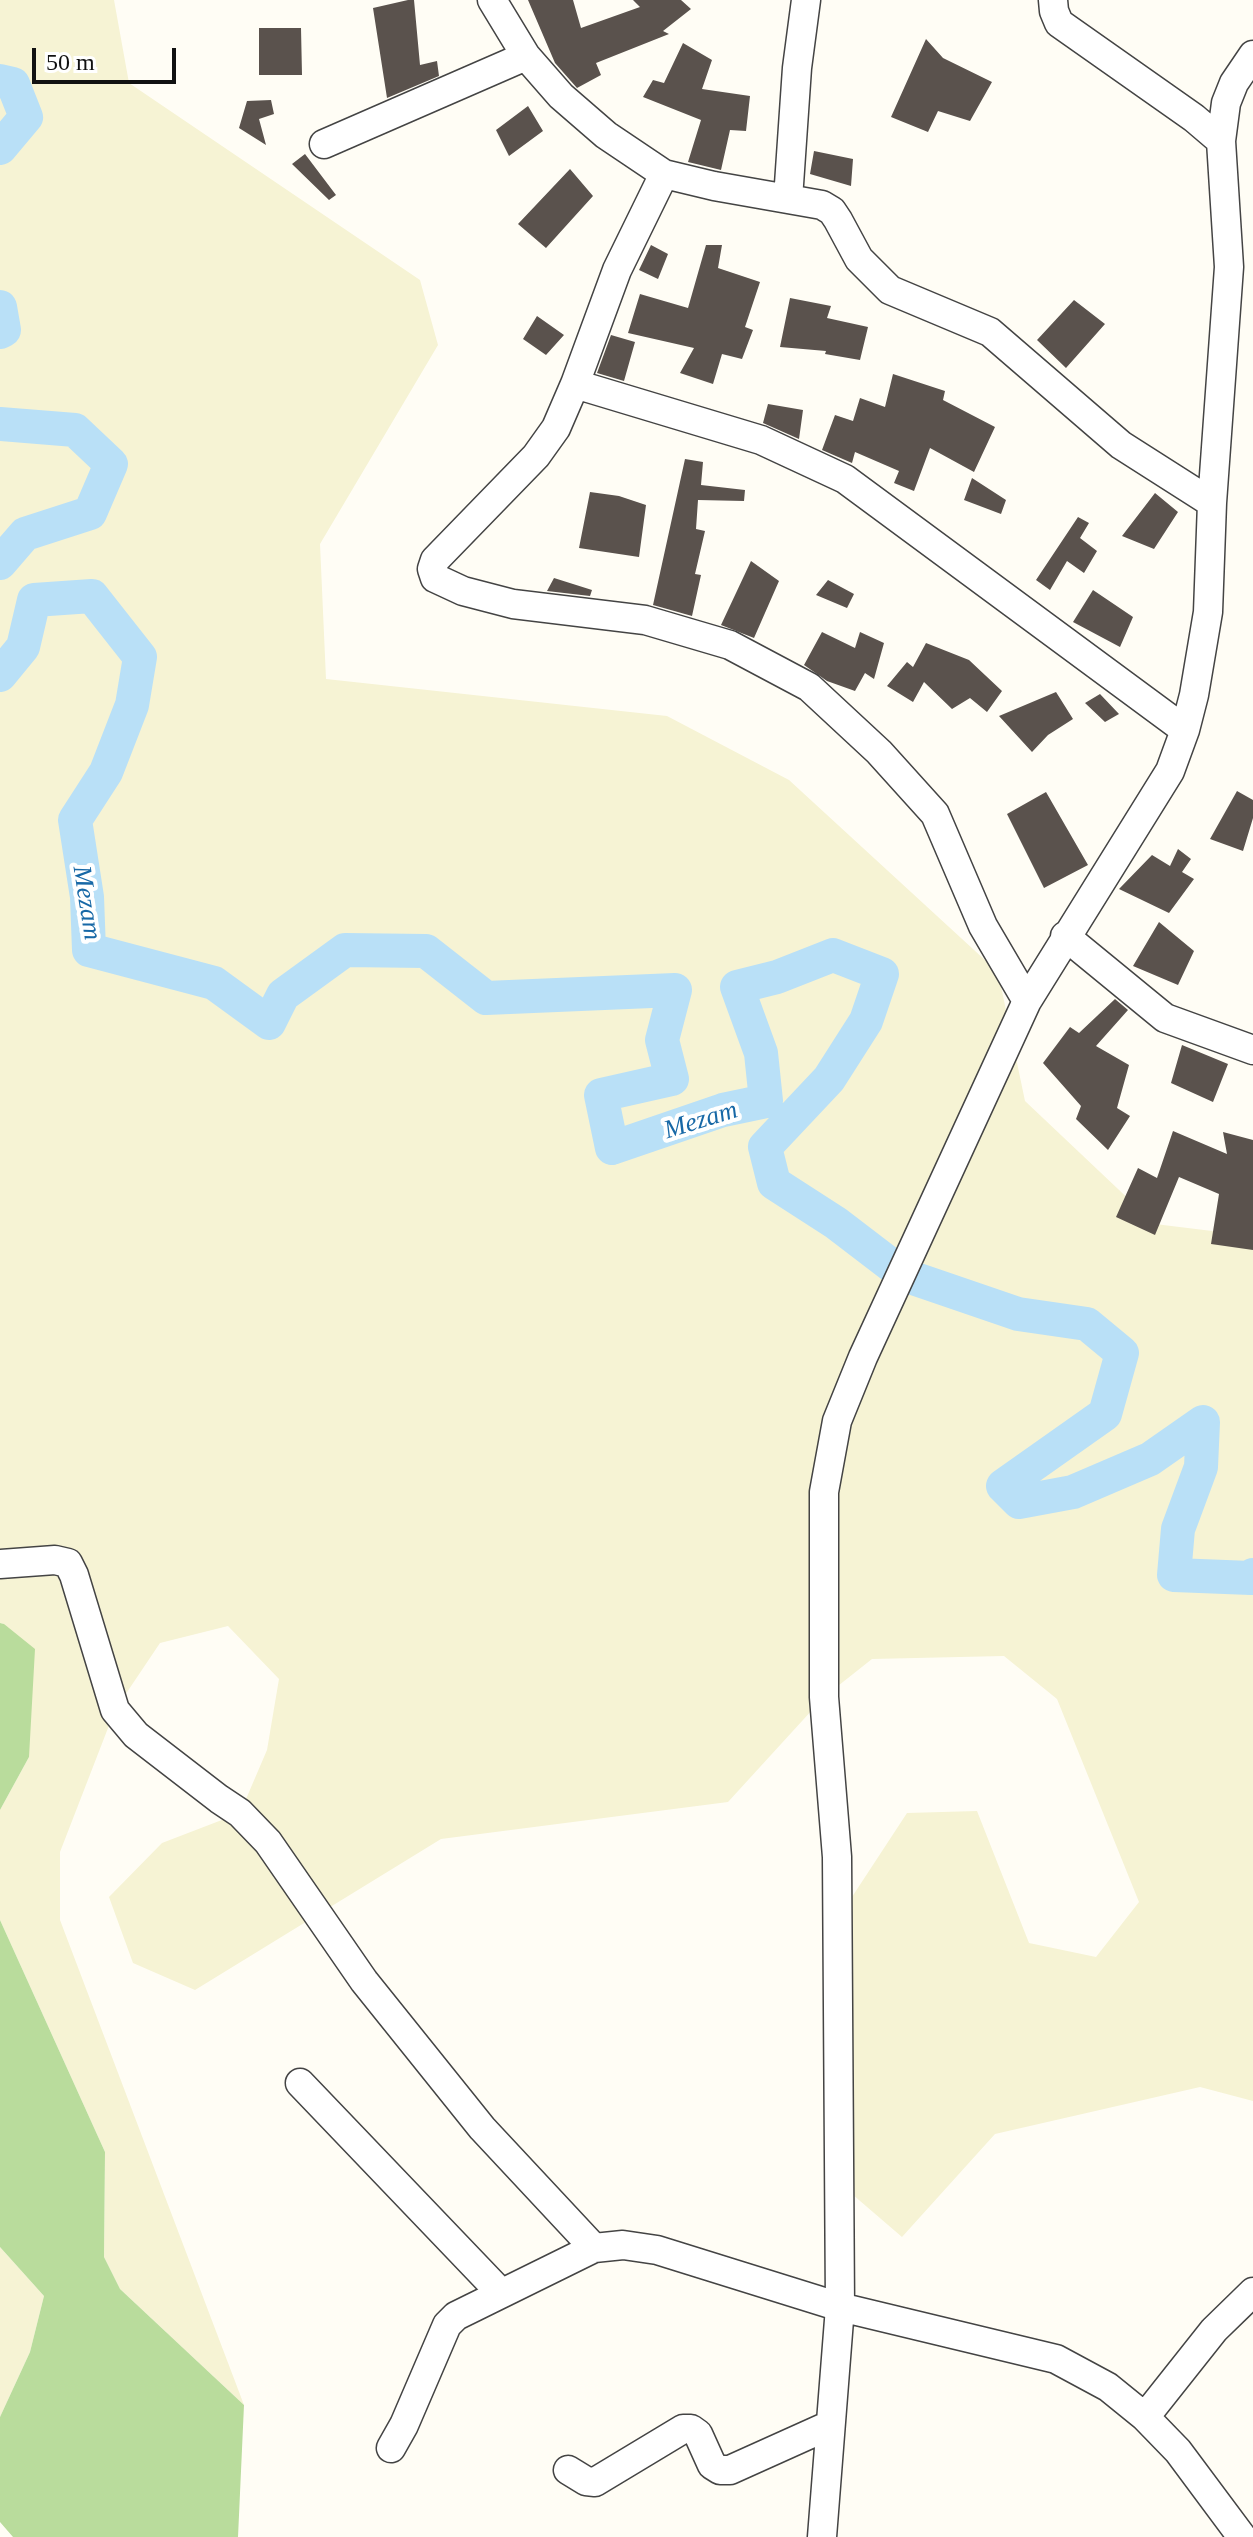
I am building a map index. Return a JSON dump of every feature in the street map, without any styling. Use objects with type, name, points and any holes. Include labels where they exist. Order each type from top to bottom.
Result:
[{"type":"street","points":[[492,0],[526,56],[561,96],[606,135],[664,174],[822,205],[832,211],[859,259],[890,290],[990,332],[1121,445],[1212,503]]},
{"type":"street","points":[[788,199],[797,68],[806,0]]},
{"type":"street","points":[[1053,0],[1059,23],[1184,111],[1221,141]]},
{"type":"street","points":[[822,2537],[840,2307],[837,1857],[824,1697],[824,1492],[837,1421],[863,1357],[1027,1001],[1170,771],[1185,730],[1208,612],[1212,503],[1229,267],[1221,141],[1226,103],[1234,83],[1253,55]]},
{"type":"street","points":[[324,144],[526,56]]},
{"type":"street","points":[[664,174],[617,270],[556,428],[536,456],[435,560],[432,569],[435,578],[463,591],[513,604],[645,620],[730,645],[809,687],[879,752],[935,814],[983,926],[1027,1001]]},
{"type":"street","points":[[575,384],[761,440],[845,479],[1185,730]]},
{"type":"street","points":[[1065,936],[1165,1018],[1253,1050]]},
{"type":"street","points":[[0,1564],[55,1560],[68,1563],[115,1710],[136,1735],[240,1813],[268,1842],[384,2006],[482,2128],[594,2248]]},
{"type":"street","points":[[300,2083],[500,2292]]},
{"type":"street","points":[[391,2448],[447,2325],[456,2316],[594,2248],[623,2245],[657,2250],[840,2307],[1056,2359],[1108,2387],[1145,2417],[1178,2451],[1242,2537]]},
{"type":"street","points":[[1145,2417],[1214,2330],[1253,2292]]},
{"type":"street","points":[[568,2470],[586,2481],[595,2482],[683,2429],[691,2429],[698,2434],[712,2465],[720,2470],[730,2470],[830,2425]]},
{"type":"shaded area","points":[[0,0],[114,0],[129,83],[420,280],[438,345],[320,544],[326,679],[667,716],[789,780],[998,972],[1025,1101],[1155,1224],[1253,1236],[1253,2101],[1200,2087],[995,2134],[902,2237],[838,2182],[829,1932],[907,1813],[977,1811],[1029,1943],[1096,1957],[1139,1902],[1057,1699],[1004,1656],[872,1659],[824,1697],[728,1802],[441,1839],[195,1990],[133,1963],[109,1897],[162,1843],[240,1813],[267,1750],[279,1679],[228,1626],[160,1643],[115,1710],[60,1852],[60,1920],[244,2405],[120,2289],[104,2257],[105,2152],[0,1920],[0,1810],[29,1757],[4,1624],[0,1623]]},
{"type":"shaded area","points":[[0,2247],[44,2296],[30,2352],[0,2417]]},
{"type":"green space","points":[[0,1623],[35,1649],[29,1757],[0,1810]]},
{"type":"green space","points":[[0,1920],[105,2152],[104,2257],[120,2289],[244,2405],[238,2537],[13,2537],[0,2522],[0,2417],[30,2352],[44,2296],[0,2247]]},
{"type":"building","points":[[414,0],[420,65],[437,61],[439,76],[387,98],[373,8]]},
{"type":"building","points":[[528,0],[573,0],[581,28],[640,7],[633,0],[681,0],[691,9],[663,31],[669,34],[596,63],[601,75],[577,88],[555,63]]},
{"type":"building","points":[[259,28],[301,28],[302,75],[259,75]]},
{"type":"building","points":[[926,39],[943,58],[992,82],[970,121],[938,111],[928,132],[891,117]]},
{"type":"building","points":[[683,43],[712,60],[702,89],[750,96],[746,131],[730,130],[721,170],[688,162],[701,120],[643,97],[653,80],[664,83]]},
{"type":"building","points":[[271,100],[274,114],[259,119],[266,145],[239,128],[247,101]]},
{"type":"building","points":[[528,106],[543,131],[509,156],[496,130]]},
{"type":"building","points":[[814,151],[853,159],[851,186],[810,174]]},
{"type":"building","points":[[305,154],[336,195],[329,200],[292,164]]},
{"type":"building","points":[[570,169],[593,196],[546,248],[518,224]]},
{"type":"building","points":[[651,245],[668,254],[658,279],[639,270]]},
{"type":"building","points":[[706,245],[722,245],[718,268],[760,282],[745,327],[753,330],[742,359],[722,354],[713,384],[680,373],[694,348],[628,333],[640,294],[688,308]]},
{"type":"building","points":[[790,298],[831,306],[827,318],[868,327],[860,360],[825,354],[826,351],[780,347]]},
{"type":"building","points":[[1074,300],[1105,324],[1066,368],[1037,340]]},
{"type":"building","points":[[537,316],[564,335],[546,355],[523,339]]},
{"type":"building","points":[[611,335],[635,342],[624,381],[597,373]]},
{"type":"building","points":[[893,374],[945,391],[943,400],[995,427],[974,472],[930,448],[914,491],[894,483],[899,471],[855,452],[852,463],[822,450],[835,415],[853,421],[860,398],[885,407]]},
{"type":"building","points":[[768,404],[803,410],[799,439],[763,423]]},
{"type":"building","points":[[685,459],[703,462],[701,485],[745,490],[744,501],[698,500],[696,529],[705,531],[695,574],[701,575],[692,616],[653,605]]},
{"type":"building","points":[[972,478],[1006,500],[1001,514],[964,500]]},
{"type":"building","points":[[590,492],[619,496],[646,505],[639,557],[579,548]]},
{"type":"building","points":[[1155,493],[1178,512],[1154,549],[1122,536]]},
{"type":"building","points":[[1078,517],[1089,523],[1080,538],[1097,551],[1084,573],[1067,561],[1050,590],[1036,580]]},
{"type":"building","points":[[751,561],[779,581],[754,638],[721,625]]},
{"type":"building","points":[[554,578],[592,590],[590,596],[547,591]]},
{"type":"building","points":[[828,580],[854,594],[847,608],[816,595]]},
{"type":"building","points":[[1093,590],[1133,617],[1120,647],[1073,622]]},
{"type":"building","points":[[822,632],[855,648],[860,632],[884,643],[874,679],[865,673],[855,691],[827,681],[804,665]]},
{"type":"building","points":[[926,643],[969,660],[1002,691],[987,712],[970,698],[952,709],[924,682],[913,702],[887,686],[907,662],[913,667]]},
{"type":"building","points":[[1056,692],[1073,719],[1048,735],[1032,752],[999,716]]},
{"type":"building","points":[[1100,694],[1119,714],[1105,722],[1085,703]]},
{"type":"building","points":[[1237,791],[1253,800],[1253,818],[1243,851],[1210,839]]},
{"type":"building","points":[[1046,792],[1088,865],[1044,888],[1007,814]]},
{"type":"building","points":[[1178,849],[1191,859],[1182,872],[1194,879],[1169,913],[1119,889],[1152,855],[1170,866]]},
{"type":"building","points":[[1159,922],[1194,951],[1178,985],[1133,966]]},
{"type":"building","points":[[1115,999],[1128,1010],[1096,1046],[1129,1065],[1117,1108],[1130,1116],[1108,1150],[1076,1119],[1081,1106],[1043,1063],[1070,1027],[1079,1033]]},
{"type":"building","points":[[1182,1045],[1228,1064],[1213,1102],[1171,1083]]},
{"type":"building","points":[[1173,1131],[1227,1154],[1223,1132],[1253,1140],[1253,1250],[1211,1244],[1219,1194],[1179,1177],[1155,1235],[1116,1217],[1138,1168],[1157,1178]]},
{"type":"waterway","name":"Mezam","points":[[0,81],[13,84],[26,117],[0,148]]},
{"type":"waterway","name":"Mezam","points":[[0,307],[4,330],[0,332]]},
{"type":"waterway","name":"Mezam","points":[[0,424],[75,430],[111,464],[90,513],[25,534],[0,563]]},
{"type":"waterway","name":"Mezam","points":[[0,675],[23,647],[34,600],[92,596],[140,657],[132,705],[106,772],[75,820],[87,897],[89,950],[214,983],[269,1023],[283,995],[345,950],[426,951],[486,998],[675,990],[662,1040],[672,1079],[601,1095],[612,1148],[723,1110],[766,1101],[761,1053],[737,987],[777,977],[833,955],[882,974],[866,1021],[829,1079],[765,1147],[774,1183],[836,1223],[904,1275],[1018,1314],[1087,1324],[1122,1353],[1105,1414],[1003,1486],[1019,1502],[1073,1492],[1150,1459],[1203,1422],[1201,1467],[1178,1529],[1174,1575],[1251,1578],[1253,1575]]}]
